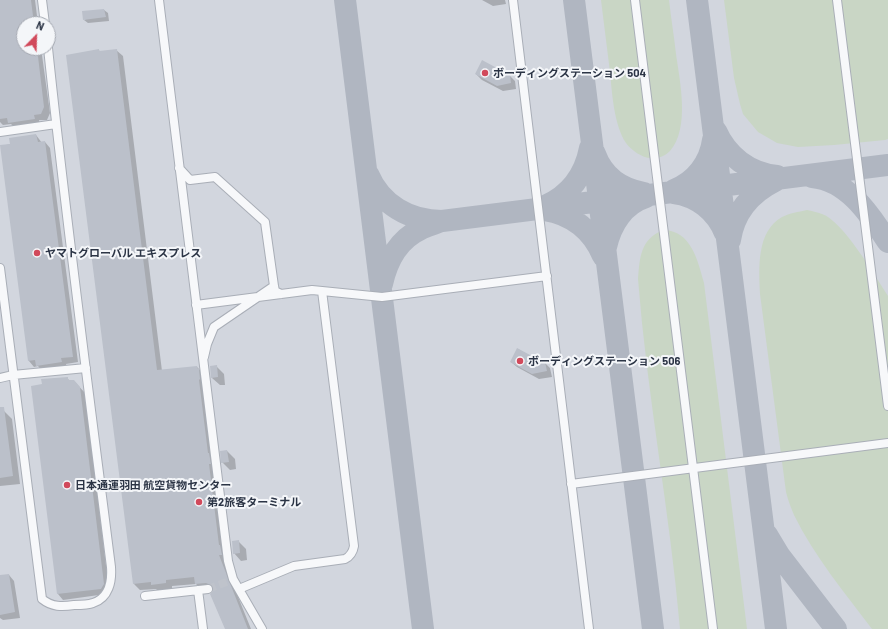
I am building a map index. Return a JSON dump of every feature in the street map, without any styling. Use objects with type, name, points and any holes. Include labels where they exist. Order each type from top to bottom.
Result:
[{"type":"lane","points":[[42,0],[44,16]]},
{"type":"lane","points":[[158,0],[231,580],[239,589],[262,629]]},
{"type":"lane","points":[[513,0],[589,629]]},
{"type":"lane","points":[[635,0],[713,629]]},
{"type":"lane","points":[[837,0],[888,406]]},
{"type":"lane","points":[[0,268],[42,599],[46,603],[61,607],[93,603],[100,599],[109,588],[112,579],[112,567],[86,368],[49,56]]},
{"type":"lane","points":[[0,132],[56,124]]},
{"type":"lane","points":[[179,168],[190,180],[215,177],[265,222],[274,286],[276,291],[281,294]]},
{"type":"lane","points":[[196,305],[312,290],[382,297],[547,276]]},
{"type":"lane","points":[[203,364],[207,344],[214,327],[274,286]]},
{"type":"lane","points":[[239,589],[294,566],[345,559],[349,557],[353,551],[354,546],[322,291]]},
{"type":"lane","points":[[0,378],[86,368]]},
{"type":"lane","points":[[571,484],[888,443]]},
{"type":"lane","points":[[145,596],[208,589]]},
{"type":"lane","points":[[198,590],[203,629]]},
{"type":"shaded area","points":[[0,0],[888,0],[888,629],[0,629]]},
{"type":"green space","points":[[601,0],[669,0],[681,91],[682,118],[676,141],[670,151],[661,157],[644,157],[631,148],[622,136],[616,118],[613,99]]},
{"type":"green space","points":[[724,0],[888,0],[888,139],[798,147],[777,143],[758,132],[743,114],[740,104],[734,78]]},
{"type":"green space","points":[[807,210],[822,214],[839,227],[858,250],[888,296],[888,629],[872,629],[820,560],[793,512],[786,492],[760,294],[759,273],[761,251],[767,232],[782,217]]},
{"type":"green space","points":[[663,230],[673,231],[687,241],[696,257],[704,283],[747,629],[680,629],[676,585],[647,367],[638,279],[641,256],[646,244],[655,234]]},
{"type":"building","points":[[0,0],[31,0],[33,16],[16,16],[16,56],[38,56],[44,107],[41,114],[34,115],[35,119],[8,123],[7,118],[0,119]]},
{"type":"building","points":[[104,9],[106,17],[83,20],[82,11]]},
{"type":"building","points":[[99,49],[99,51],[117,49],[157,370],[197,366],[199,369],[199,380],[208,453],[211,464],[209,464],[219,545],[222,555],[219,555],[248,629],[225,629],[210,594],[213,591],[213,586],[206,583],[195,584],[194,577],[166,580],[166,583],[151,585],[151,582],[133,584],[66,55]]},
{"type":"building","name":"ボーディングステーション 504","points":[[482,60],[495,67],[491,77],[510,74],[511,83],[497,86],[475,74]]},
{"type":"building","name":"ヤマトグローバル エキスプレス","points":[[36,134],[38,142],[45,141],[73,357],[61,358],[62,362],[36,366],[35,360],[28,361],[0,145],[10,144],[9,138]]},
{"type":"building","name":"ボーディングステーション 506","points":[[517,348],[530,355],[526,364],[545,362],[547,371],[532,374],[510,362]]},
{"type":"building","points":[[217,365],[218,377],[211,378],[210,366]]},
{"type":"building","name":"日本通運羽田 航空貨物センター","points":[[68,377],[68,380],[74,380],[80,387],[104,584],[101,589],[57,594],[31,386],[42,384],[41,379]]},
{"type":"building","points":[[0,407],[4,407],[13,476],[0,478]]},
{"type":"building","points":[[227,450],[229,462],[221,463],[220,451]]},
{"type":"building","points":[[239,540],[240,553],[233,554],[232,541]]},
{"type":"building","points":[[9,574],[15,612],[0,615],[0,575]]},
{"type":"taxiway","points":[[345,0],[423,629]]},
{"type":"taxiway","points":[[574,0],[653,629]]},
{"type":"taxiway","points":[[697,0],[776,629]]},
{"type":"taxiway","points":[[716,131],[726,148],[740,162],[757,171],[777,176]]},
{"type":"taxiway","points":[[674,190],[689,182],[700,171],[709,156],[713,140]]},
{"type":"taxiway","points":[[545,206],[562,196],[575,183],[588,158],[590,148]]},
{"type":"taxiway","points":[[595,154],[603,169],[620,185],[644,193]]},
{"type":"taxiway","points":[[368,174],[381,194],[398,209],[419,218],[442,221],[888,165]]},
{"type":"taxiway","points":[[812,177],[837,185],[857,200],[866,210],[888,242]]},
{"type":"taxiway","points":[[730,240],[735,221],[745,205],[758,191],[775,181]]},
{"type":"taxiway","points":[[674,193],[690,197],[705,206],[711,211],[725,233]]},
{"type":"taxiway","points":[[606,247],[611,230],[620,216],[631,205],[646,197]]},
{"type":"taxiway","points":[[545,210],[564,215],[580,225],[594,239],[603,256]]},
{"type":"taxiway","points":[[382,284],[387,267],[400,245],[413,233],[441,221]]},
{"type":"taxiway","points":[[767,535],[779,555],[836,629]]},
{"type":"tunnel","points":[[208,589],[229,581]]},
{"type":"place","name":"ボーディングステーション 504","points":[[485,73]]},
{"type":"place","name":"ヤマトグローバル エキスプレス","points":[[37,253]]},
{"type":"place","name":"ボーディングステーション 506","points":[[520,361]]},
{"type":"place","name":"日本通運羽田 航空貨物センター","points":[[67,485]]},
{"type":"place","name":"第2旅客ターミナル","points":[[199,502]]}]
